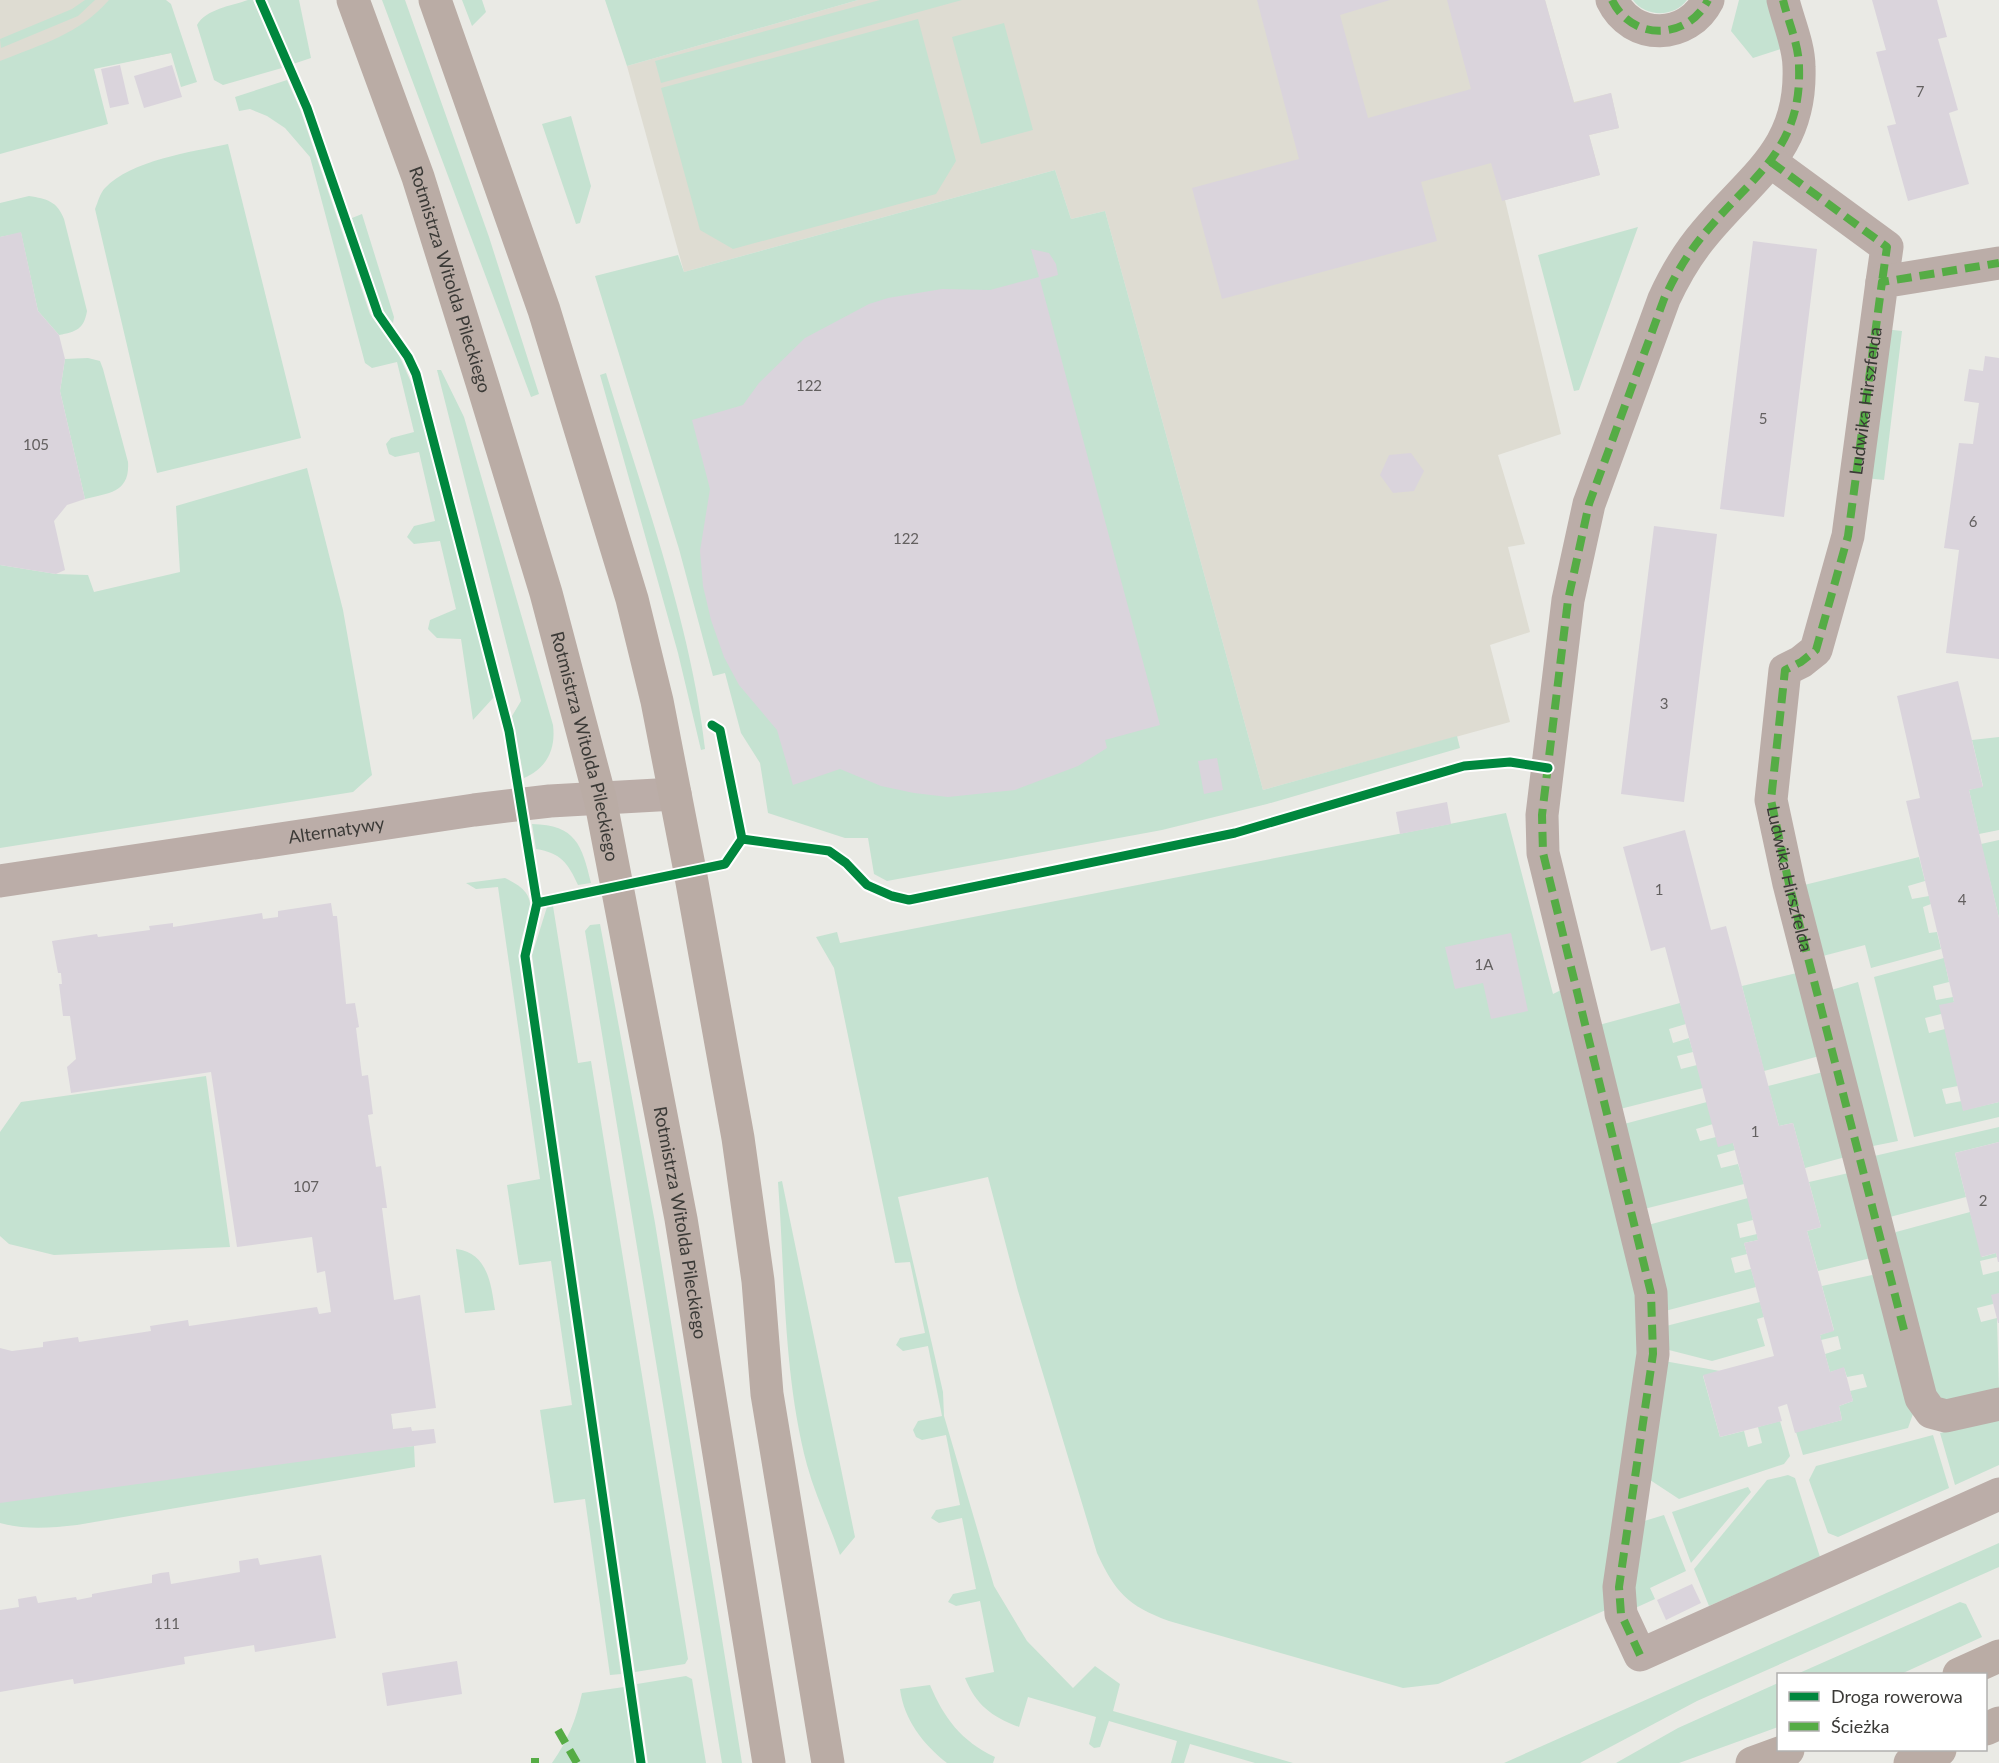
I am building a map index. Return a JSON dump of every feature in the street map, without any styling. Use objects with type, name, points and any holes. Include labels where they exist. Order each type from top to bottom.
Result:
[{"type":"main road","name":"Rotmistrza Witolda Pileckiego","points":[[353,0],[418,177],[481,378],[546,593],[600,798],[681,1219],[769,1763]]},
{"type":"main road","points":[[435,0],[544,310],[622,565],[657,702],[738,1138],[758,1281],[767,1394],[828,1763]]},
{"type":"main road","points":[[1961,1673],[1999,1656]]},
{"type":"main road","points":[[1752,1763],[1783,1751]]},
{"type":"main road","points":[[1910,1763],[1936,1751]]},
{"type":"street","points":[[1612,0],[1620,13],[1638,27],[1662,32],[1685,26],[1703,10],[1708,0]]},
{"type":"street","points":[[1783,0],[1799,64],[1799,98],[1782,148],[1704,233],[1678,270],[1664,299],[1589,504],[1568,600],[1542,815],[1543,853],[1648,1283],[1653,1320],[1653,1354],[1619,1587],[1622,1614],[1640,1655],[1999,1494]]},
{"type":"street","name":"Ludwika Hirszfelda","points":[[1771,162],[1887,247],[1848,536],[1816,650],[1801,662],[1785,670],[1771,800],[1789,884],[1922,1398],[1931,1413],[1946,1416],[1999,1404]]},
{"type":"street","points":[[1882,282],[1999,263]]},
{"type":"street","name":"Alternatywy","points":[[0,881],[385,822],[550,801],[675,794]]},
{"type":"shaded area","points":[[0,0],[154,0],[171,53],[0,87]]},
{"type":"shaded area","points":[[858,0],[1545,0],[1574,102],[1611,93],[1619,128],[1589,135],[1600,175],[1505,200],[1561,434],[1498,455],[1525,544],[1508,547],[1530,632],[1490,645],[1510,722],[1263,790],[1105,211],[1071,219],[1055,170],[684,272],[627,66]]},
{"type":"green space","points":[[85,0],[95,0],[78,16],[1,48],[0,39],[72,9]]},
{"type":"green space","points":[[109,0],[166,0],[171,4],[197,82],[181,87],[171,53],[94,69],[108,124],[0,154],[0,61],[72,30],[85,22]]},
{"type":"green space","points":[[253,0],[282,68],[223,85],[214,80],[197,25],[206,15]]},
{"type":"green space","points":[[267,0],[299,0],[311,58],[293,64]]},
{"type":"green space","points":[[382,0],[405,0],[489,237],[539,394],[531,397]]},
{"type":"green space","points":[[462,0],[482,0],[486,12],[472,26]]},
{"type":"green space","points":[[605,0],[858,0],[627,66]]},
{"type":"green space","points":[[880,0],[962,0],[661,83],[655,61]]},
{"type":"green space","points":[[1633,0],[1687,0],[1675,10],[1660,13],[1645,10]]},
{"type":"green space","points":[[1739,0],[1770,0],[1784,48],[1753,58],[1731,31]]},
{"type":"green space","points":[[918,19],[956,161],[936,194],[733,249],[700,230],[661,88]]},
{"type":"green space","points":[[1004,23],[1033,130],[981,144],[952,37]]},
{"type":"green space","points":[[287,80],[300,109],[370,314],[398,353],[415,391],[494,697],[473,720],[461,639],[437,638],[428,629],[430,620],[456,609],[440,541],[414,544],[407,537],[414,526],[435,521],[419,452],[395,457],[389,454],[386,444],[391,438],[414,432],[397,362],[372,368],[365,363],[310,157],[285,128],[267,116],[250,109],[239,111],[235,97]]},
{"type":"green space","points":[[571,116],[591,186],[580,223],[576,224],[542,124]]},
{"type":"green space","points":[[228,144],[301,438],[157,473],[95,209],[105,188],[130,170],[163,158]]},
{"type":"green space","points":[[1055,170],[1071,219],[1105,211],[1263,790],[1457,736],[1460,748],[1267,804],[1162,830],[887,881],[874,874],[868,838],[845,838],[768,813],[760,763],[741,733],[725,673],[713,676],[679,549],[595,276],[678,255],[684,272]]},
{"type":"green space","points":[[29,196],[51,202],[58,208],[64,219],[87,311],[81,326],[70,333],[59,335],[38,311],[21,233],[0,237],[0,203]]},
{"type":"green space","points":[[362,214],[394,317],[393,323],[383,312],[352,218]]},
{"type":"green space","points":[[1638,227],[1579,390],[1574,391],[1538,255]]},
{"type":"green space","points":[[1884,329],[1902,331],[1884,480],[1865,478]]},
{"type":"green space","points":[[88,358],[100,361],[103,369],[128,462],[128,472],[126,480],[117,490],[85,499],[60,391],[65,359]]},
{"type":"green space","points":[[437,370],[441,370],[464,417],[553,725],[553,742],[548,757],[539,769],[524,778],[512,716],[521,701]]},
{"type":"green space","points":[[606,373],[677,607],[689,655],[705,749],[701,750],[678,653],[600,375]]},
{"type":"green space","points":[[307,468],[343,610],[372,775],[353,792],[0,848],[0,565],[56,574],[88,575],[94,592],[180,572],[176,506]]},
{"type":"green space","points":[[1999,737],[1999,830],[1979,834],[1969,790],[1983,786],[1972,740]]},
{"type":"green space","points":[[1506,813],[1553,994],[1565,988],[1641,1317],[1608,1609],[1438,1684],[1403,1688],[1169,1621],[1143,1610],[1117,1588],[1097,1553],[1018,1291],[988,1177],[898,1197],[943,1392],[944,1416],[994,1586],[1027,1641],[1073,1688],[1095,1666],[1120,1684],[1113,1711],[1293,1763],[1255,1763],[1190,1744],[1184,1763],[1171,1763],[1177,1741],[1109,1721],[1100,1747],[1094,1748],[1089,1744],[1096,1717],[1028,1697],[1019,1727],[1001,1719],[980,1703],[965,1678],[994,1672],[980,1601],[956,1606],[948,1602],[953,1594],[976,1589],[962,1518],[939,1523],[931,1518],[936,1510],[960,1505],[946,1435],[922,1440],[916,1437],[913,1430],[918,1421],[942,1416],[928,1346],[903,1351],[896,1345],[900,1338],[925,1333],[910,1262],[895,1263],[834,968],[816,937],[837,932],[840,943]]},
{"type":"green space","points":[[532,824],[559,828],[575,840],[584,858],[591,883],[578,885],[563,860],[552,853],[536,849]]},
{"type":"green space","points":[[1999,840],[1999,918],[1981,844]]},
{"type":"green space","points":[[1919,857],[1925,881],[1908,886],[1912,899],[1929,896],[1931,904],[1923,907],[1929,933],[1937,932],[1941,949],[1871,968],[1865,945],[1819,957],[1800,886]]},
{"type":"green space","points":[[505,878],[519,886],[527,894],[530,902],[519,956],[621,1674],[610,1675],[585,1499],[554,1503],[540,1410],[572,1405],[551,1261],[519,1265],[507,1185],[540,1179],[498,887],[476,889],[466,883]]},
{"type":"green space","points":[[553,906],[578,1063],[591,1061],[688,1659],[685,1664],[635,1672],[532,955],[547,907]]},
{"type":"green space","points":[[600,924],[655,1223],[742,1763],[722,1763],[585,931],[590,925]]},
{"type":"green space","points":[[1944,958],[1949,982],[1933,986],[1936,1000],[1953,997],[1954,1002],[1941,1014],[1925,1018],[1929,1033],[1945,1029],[1958,1086],[1942,1089],[1946,1104],[1962,1101],[1964,1110],[1999,1102],[1999,1117],[1914,1137],[1874,977]]},
{"type":"green space","points":[[1801,972],[1823,1055],[1764,1071],[1742,986]]},
{"type":"green space","points":[[1858,982],[1898,1141],[1868,1147],[1828,991]]},
{"type":"green space","points":[[1680,1003],[1686,1024],[1669,1029],[1673,1043],[1689,1038],[1693,1052],[1677,1056],[1681,1069],[1697,1065],[1703,1088],[1620,1109],[1599,1025]]},
{"type":"green space","points":[[1827,1071],[1849,1156],[1805,1168],[1793,1123],[1779,1126],[1768,1086]]},
{"type":"green space","points":[[206,1076],[230,1247],[54,1255],[9,1244],[0,1236],[0,1132],[21,1102]]},
{"type":"green space","points":[[1707,1102],[1713,1124],[1696,1129],[1700,1141],[1716,1137],[1733,1143],[1735,1150],[1717,1155],[1721,1168],[1738,1164],[1744,1184],[1644,1209],[1624,1124]]},
{"type":"green space","points":[[1999,1127],[1999,1142],[1955,1153],[1966,1197],[1886,1218],[1870,1157]]},
{"type":"green space","points":[[1853,1172],[1875,1257],[1818,1271],[1807,1231],[1821,1227],[1809,1182]]},
{"type":"green space","points":[[782,1181],[855,1537],[840,1555],[807,1465],[793,1395],[786,1324],[778,1182]]},
{"type":"green space","points":[[1748,1198],[1753,1220],[1737,1224],[1740,1238],[1757,1234],[1758,1240],[1744,1243],[1747,1254],[1731,1258],[1735,1273],[1751,1269],[1756,1287],[1665,1311],[1648,1225]]},
{"type":"green space","points":[[1970,1212],[1982,1257],[1996,1253],[1997,1257],[1980,1261],[1983,1275],[1999,1271],[1999,1293],[1993,1304],[1977,1308],[1981,1322],[1997,1318],[1999,1390],[1950,1402],[1931,1393],[1892,1240],[1896,1232]]},
{"type":"green space","points":[[456,1249],[467,1252],[481,1263],[492,1290],[495,1310],[465,1313]]},
{"type":"green space","points":[[1872,1275],[1880,1280],[1914,1411],[1908,1428],[1803,1455],[1796,1432],[1842,1420],[1839,1406],[1853,1401],[1850,1391],[1867,1387],[1863,1374],[1847,1377],[1844,1368],[1830,1372],[1825,1354],[1841,1349],[1838,1336],[1821,1340],[1820,1335],[1834,1330],[1822,1286]]},
{"type":"green space","points":[[1760,1302],[1764,1317],[1757,1319],[1765,1346],[1712,1361],[1665,1349],[1666,1326]]},
{"type":"green space","points":[[1664,1361],[1720,1371],[1703,1376],[1720,1437],[1744,1431],[1748,1447],[1762,1443],[1758,1427],[1780,1421],[1790,1456],[1784,1464],[1679,1499],[1647,1478]]},
{"type":"green space","points":[[391,1414],[395,1448],[414,1446],[415,1467],[77,1525],[38,1528],[0,1523],[0,1426]]},
{"type":"green space","points":[[1999,1419],[1999,1465],[1955,1485],[1940,1433]]},
{"type":"green space","points":[[1933,1435],[1949,1488],[1838,1537],[1828,1533],[1809,1480],[1816,1466]]},
{"type":"green space","points":[[1788,1475],[1795,1478],[1820,1557],[1709,1606],[1694,1569],[1767,1480]]},
{"type":"green space","points":[[1748,1487],[1751,1492],[1691,1563],[1672,1512]]},
{"type":"green space","points":[[1664,1515],[1686,1571],[1650,1588],[1655,1599],[1633,1609],[1641,1522]]},
{"type":"green space","points":[[1999,1543],[1999,1567],[1697,1701],[1580,1763],[1504,1763]]},
{"type":"green space","points":[[1960,1602],[1966,1604],[1982,1637],[1903,1673],[1799,1673]]},
{"type":"green space","points":[[686,1676],[692,1679],[706,1763],[648,1763],[637,1684]]},
{"type":"green space","points":[[1777,1683],[1777,1727],[1679,1763],[1616,1763],[1678,1728]]},
{"type":"green space","points":[[930,1685],[941,1708],[955,1727],[972,1744],[995,1757],[993,1763],[947,1763],[930,1748],[910,1721],[900,1689]]},
{"type":"green space","points":[[624,1687],[635,1763],[552,1763],[571,1730],[582,1693]]},
{"type":"building","points":[[1257,0],[1390,0],[1340,15],[1368,118],[1471,89],[1447,0],[1545,0],[1574,103],[1611,93],[1619,128],[1589,135],[1600,175],[1502,201],[1491,163],[1421,182],[1437,241],[1222,299],[1192,188],[1299,159]]},
{"type":"building","points":[[1872,0],[1937,0],[1947,37],[1938,39],[1958,110],[1949,113],[1969,184],[1908,201],[1887,126],[1896,124],[1876,52],[1886,50]]},
{"type":"building","points":[[120,65],[129,104],[110,108],[101,69]]},
{"type":"building","points":[[172,65],[182,97],[144,108],[134,76]]},
{"type":"building","points":[[21,232],[38,311],[59,335],[65,359],[60,391],[85,499],[67,505],[54,521],[65,570],[56,574],[0,565],[0,237]]},
{"type":"building","points":[[1753,241],[1817,249],[1784,517],[1720,509]]},
{"type":"building","points":[[1031,249],[1049,253],[1056,264],[1058,275],[1040,280],[1160,725],[1105,740],[1107,748],[1078,766],[1015,790],[948,797],[914,793],[881,786],[840,769],[793,785],[777,730],[739,685],[724,657],[711,620],[703,586],[700,551],[710,489],[692,420],[743,405],[759,383],[805,338],[869,304],[888,298],[942,289],[990,290],[1039,277]]},
{"type":"building","points":[[1985,356],[1999,358],[1999,659],[1946,653],[1959,550],[1944,548],[1959,443],[1973,444],[1979,403],[1964,401],[1969,369],[1983,371]]},
{"type":"building","points":[[1411,453],[1424,471],[1414,491],[1393,493],[1380,475],[1389,455]]},
{"type":"building","points":[[1654,526],[1717,534],[1684,802],[1621,794]]},
{"type":"building","points":[[1958,681],[1983,787],[1969,790],[1999,918],[1999,1102],[1963,1111],[1939,1005],[1954,1002],[1906,801],[1920,798],[1897,696]]},
{"type":"building","points":[[1217,758],[1223,790],[1204,794],[1198,761]]},
{"type":"building","points":[[1447,802],[1451,824],[1400,834],[1396,812]]},
{"type":"building","points":[[1685,830],[1711,930],[1726,926],[1779,1126],[1793,1123],[1821,1227],[1807,1231],[1834,1331],[1820,1335],[1830,1372],[1844,1367],[1853,1401],[1839,1406],[1842,1420],[1795,1433],[1787,1404],[1778,1407],[1782,1421],[1720,1437],[1703,1375],[1774,1356],[1744,1243],[1758,1240],[1733,1143],[1718,1147],[1665,947],[1651,951],[1623,847]]},
{"type":"building","points":[[331,903],[333,916],[337,916],[346,1004],[355,1003],[362,1076],[368,1075],[373,1114],[368,1115],[376,1167],[381,1166],[387,1208],[382,1208],[394,1300],[420,1295],[436,1408],[391,1414],[393,1429],[411,1427],[412,1431],[434,1429],[436,1443],[0,1503],[0,1348],[12,1351],[43,1347],[43,1342],[78,1337],[79,1342],[151,1331],[150,1326],[188,1320],[189,1326],[317,1307],[319,1314],[331,1312],[325,1271],[317,1273],[312,1237],[237,1247],[211,1072],[71,1093],[67,1067],[76,1059],[70,1016],[63,1016],[59,984],[62,984],[61,973],[58,973],[52,941],[97,934],[98,937],[150,930],[149,926],[173,923],[173,927],[262,913],[263,919],[278,917],[278,911]]},
{"type":"building","points":[[1511,933],[1528,1011],[1491,1019],[1483,983],[1455,989],[1445,947]]},
{"type":"building","points":[[1999,1142],[1998,1262],[1996,1253],[1981,1257],[1955,1153]]},
{"type":"building","points":[[1999,1293],[1999,1323],[1998,1323],[1991,1295]]},
{"type":"building","points":[[321,1555],[336,1638],[255,1652],[254,1645],[184,1657],[185,1664],[74,1684],[73,1679],[0,1692],[0,1610],[19,1607],[18,1599],[36,1596],[38,1603],[76,1597],[77,1600],[92,1597],[92,1594],[152,1583],[152,1575],[160,1573],[169,1572],[171,1584],[240,1572],[239,1561],[258,1558],[260,1565]]},
{"type":"building","points":[[1692,1584],[1701,1603],[1666,1620],[1657,1600]]},
{"type":"building","points":[[457,1661],[462,1694],[387,1706],[382,1673]]},
{"type":"marked path","points":[[1612,0],[1621,14],[1633,23],[1646,29],[1660,31],[1674,29],[1687,23],[1699,13],[1708,0]]},
{"type":"marked path","points":[[1640,1655],[1621,1614],[1619,1587],[1653,1354],[1651,1293],[1543,853],[1542,815],[1568,600],[1589,504],[1664,299],[1673,281],[1687,256],[1699,241],[1771,160],[1792,120],[1798,96],[1799,59],[1783,0]]},
{"type":"marked path","points":[[1771,162],[1887,247],[1882,282]]},
{"type":"marked path","points":[[1904,1330],[1789,884],[1771,800],[1785,670],[1801,662],[1816,650],[1848,536],[1882,282],[1999,263]]},
{"type":"marked path","points":[[558,1730],[577,1763]]},
{"type":"marked path","points":[[535,1758],[535,1763]]},
{"type":"cycle path","points":[[260,0],[307,108],[378,314],[408,357],[416,374],[509,731],[537,903],[525,956],[641,1763]]},
{"type":"cycle path","points":[[537,903],[725,864],[742,839],[720,730],[712,725]]},
{"type":"cycle path","points":[[742,839],[829,851],[846,863],[867,885],[892,896],[909,900],[1235,833],[1464,766],[1510,762],[1548,768]]}]
